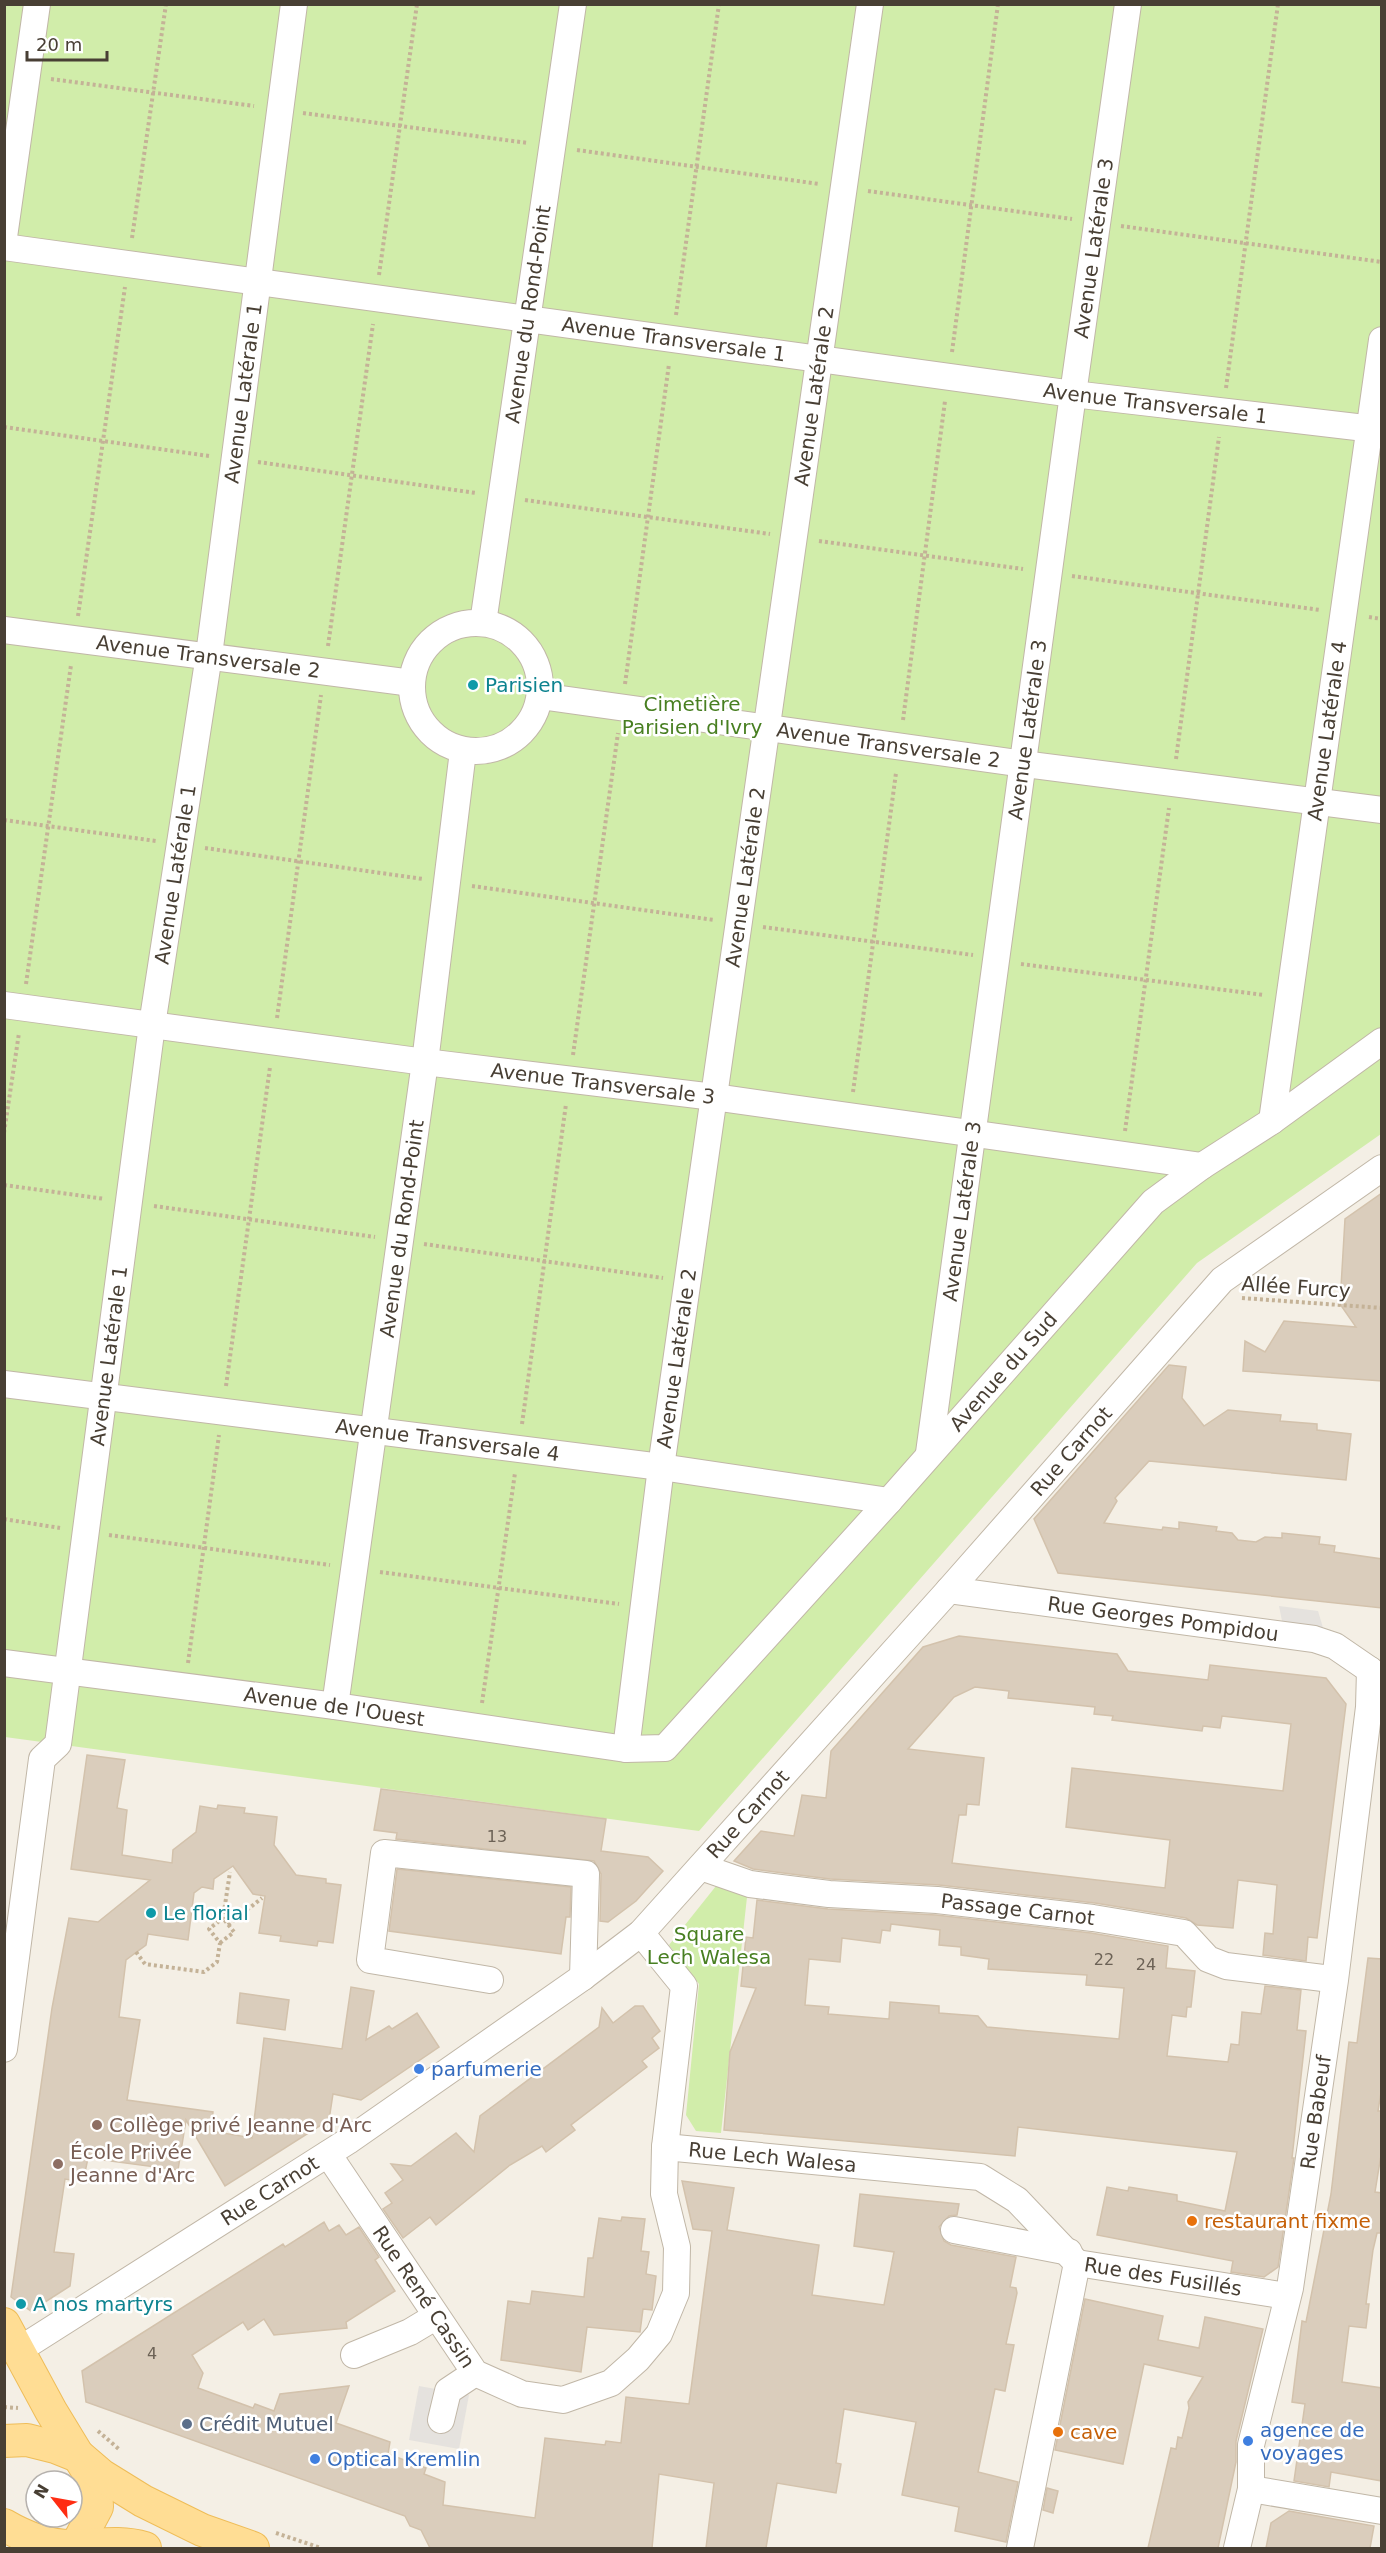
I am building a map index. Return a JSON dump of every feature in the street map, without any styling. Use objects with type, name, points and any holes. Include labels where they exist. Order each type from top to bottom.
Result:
[{"type":"main road","points":[[12,2337],[51,2411],[96,2485],[98,2495],[92,2517],[75,2547]]},
{"type":"main road","points":[[4,2441],[27,2440],[55,2447],[80,2457],[101,2475],[143,2501],[202,2530],[253,2548]]},
{"type":"main road","points":[[4,2525],[33,2540],[75,2547],[114,2543],[146,2548]]},
{"type":"street","points":[[4,237],[37,4]]},
{"type":"street","name":"Avenue Latérale 1","points":[[4,2049],[42,1759],[58,1744],[152,1025],[209,655],[294,4]]},
{"type":"street","name":"Avenue du Rond-Point","points":[[483,623],[573,4]]},
{"type":"street","name":"Avenue Latérale 2","points":[[626,1749],[661,1467],[769,727],[870,4]]},
{"type":"street","name":"Avenue Latérale 3","points":[[929,1453],[998,959],[1072,394],[1128,4]]},
{"type":"street","name":"Avenue Transversale 1","points":[[4,247],[820,357],[1072,394],[1375,429]]},
{"type":"street","name":"Avenue Latérale 4","points":[[1272,1121],[1342,614],[1375,429],[1382,340]]},
{"type":"street","points":[[483,623],[503,629],[520,640],[540,675],[540,696],[534,716],[522,733],[504,746],[484,751],[463,751],[431,734],[420,719],[413,702],[412,683],[416,663],[427,645],[443,632],[462,624],[483,623]]},
{"type":"street","name":"Avenue Transversale 2","points":[[4,630],[412,683]]},
{"type":"street","name":"Avenue Transversale 2","points":[[540,696],[1024,764],[1382,810]]},
{"type":"street","name":"Avenue du Rond-Point","points":[[335,1706],[425,1062],[463,751]]},
{"type":"street","name":"Avenue Transversale 3","points":[[13,1006],[425,1062],[714,1096],[1202,1166]]},
{"type":"street","name":"Avenue du Sud","points":[[665,1748],[1153,1202],[1202,1166],[1272,1121],[1382,1041]]},
{"type":"street","name":"Rue Carnot","points":[[12,2337],[328,2154],[584,1977],[640,1933],[949,1590],[1229,1272],[1382,1168]]},
{"type":"street","name":"Avenue Transversale 4","points":[[4,1384],[661,1467],[889,1500]]},
{"type":"street","name":"Rue Georges Pompidou","points":[[949,1590],[1314,1639],[1335,1646],[1376,1669]]},
{"type":"street","name":"Avenue de l'Ouest","points":[[4,1663],[335,1706],[626,1749],[665,1748]]},
{"type":"street","name":"Rue Babeuf","points":[[1238,2548],[1251,2489],[1251,2445],[1287,2296],[1335,1980],[1369,1707],[1376,1669]]},
{"type":"street","points":[[490,1980],[370,1960],[384,1853],[586,1874],[584,1977]]},
{"type":"street","name":"Passage Carnot","points":[[701,1867],[750,1884],[829,1894],[937,1900],[1093,1918],[1184,1933],[1208,1959],[1226,1966],[1323,1978]]},
{"type":"street","name":"Rue Lech Walesa","points":[[640,1933],[684,1986],[665,2147],[980,2177],[1017,2200],[1073,2258]]},
{"type":"street","name":"Rue René Cassin","points":[[328,2154],[435,2317],[475,2373],[522,2394],[563,2400],[611,2383],[638,2359],[659,2334],[676,2293],[677,2247],[664,2194],[665,2147]]},
{"type":"street","points":[[954,2230],[1073,2258]]},
{"type":"street","name":"Rue des Fusillés","points":[[1020,2548],[1073,2258],[1287,2296]]},
{"type":"street","points":[[354,2355],[410,2332],[435,2317]]},
{"type":"street","points":[[441,2420],[448,2391],[475,2373]]},
{"type":"street","points":[[1251,2489],[1382,2511]]},
{"type":"path","points":[[4,1133],[13,1006],[48,826],[166,4]]},
{"type":"path","points":[[185,1687],[417,4]]},
{"type":"path","points":[[479,1727],[719,4]]},
{"type":"path","points":[[850,1116],[998,4]]},
{"type":"path","points":[[1122,1155],[1278,4]]},
{"type":"path","points":[[27,76],[697,166],[1382,262]]},
{"type":"path","points":[[4,427],[1382,619]]},
{"type":"path","points":[[4,820],[873,943],[1288,999]]},
{"type":"path","points":[[4,1185],[688,1282]]},
{"type":"path","name":"Allée Furcy","points":[[1209,1295],[1382,1308]]},
{"type":"path","points":[[4,1519],[644,1608]]},
{"type":"path","points":[[136,1952],[145,1964],[204,1972],[217,1962],[219,1943],[209,1929],[223,1918],[230,1872]]},
{"type":"path","points":[[228,1925],[262,1898]]},
{"type":"path","points":[[219,1943],[234,1932],[223,1918]]},
{"type":"green space","name":"Cimetière Parisien d'Ivry","points":[[4,5],[1381,5],[1381,1134],[1197,1263],[699,1831],[5,1737]]},
{"type":"green space","name":"Square Lech Walesa","points":[[724,1876],[748,1888],[721,2133],[696,2131],[686,2115],[699,1984],[669,1945]]},
{"type":"shaded area","points":[[1279,1606],[1318,1611],[1324,1631],[1283,1626]]},
{"type":"shaded area","points":[[419,2386],[469,2395],[459,2449],[409,2440]]},
{"type":"building","points":[[1382,1193],[1382,1381],[1243,1371],[1245,1341],[1265,1352],[1284,1321],[1356,1327],[1340,1304],[1345,1219]]},
{"type":"building","points":[[1169,1365],[1186,1367],[1182,1398],[1204,1426],[1228,1410],[1281,1415],[1280,1421],[1317,1424],[1317,1430],[1351,1434],[1346,1480],[1149,1461],[1115,1498],[1117,1501],[1104,1523],[1162,1530],[1163,1527],[1179,1529],[1179,1522],[1217,1527],[1216,1531],[1232,1533],[1238,1540],[1256,1542],[1265,1537],[1282,1538],[1282,1533],[1320,1537],[1319,1544],[1335,1546],[1334,1552],[1382,1559],[1382,1608],[1058,1573],[1034,1519]]},
{"type":"building","points":[[959,1636],[1117,1654],[1128,1671],[1208,1680],[1210,1665],[1326,1678],[1346,1704],[1317,1938],[1308,1937],[1306,1961],[1263,1955],[1265,1933],[1273,1934],[1277,1885],[1238,1880],[1233,1928],[1197,1925],[1186,1918],[1095,1903],[939,1885],[830,1879],[753,1869],[734,1861],[761,1831],[794,1836],[802,1795],[826,1798],[831,1751],[923,1647]],"holes":[[[975,1687],[1009,1691],[1008,1698],[1095,1707],[1094,1714],[1113,1716],[1112,1720],[1202,1731],[1203,1726],[1220,1728],[1222,1716],[1291,1724],[1283,1791],[1072,1768],[1066,1827],[1170,1840],[1165,1888],[952,1863],[959,1815],[966,1815],[967,1804],[979,1805],[984,1758],[908,1749],[954,1697]]]},
{"type":"building","points":[[87,1755],[125,1760],[117,1808],[127,1810],[122,1855],[172,1863],[173,1850],[196,1832],[200,1806],[217,1809],[218,1805],[245,1808],[244,1813],[277,1817],[274,1845],[296,1875],[326,1879],[326,1883],[341,1885],[333,1943],[318,1941],[317,1946],[280,1941],[281,1936],[259,1933],[265,1896],[253,1894],[233,1866],[214,1879],[213,1889],[202,1887],[194,1893],[188,1940],[148,1934],[146,1945],[126,1960],[119,2017],[140,2020],[127,2100],[213,2112],[211,2131],[252,2138],[264,2038],[342,2049],[351,1987],[374,1991],[366,2040],[389,2026],[392,2029],[417,2013],[439,2047],[361,2100],[333,2094],[329,2120],[225,2186],[186,2120],[178,2170],[88,2158],[83,2182],[65,2179],[54,2252],[74,2254],[70,2286],[31,2311],[11,2297],[52,2008],[69,1918],[98,1922],[150,1880],[71,1869]]},
{"type":"building","points":[[381,1789],[606,1819],[601,1851],[648,1857],[663,1871],[636,1901],[608,1922],[600,1921],[601,1874],[594,1861],[396,1839],[397,1833],[374,1830]]},
{"type":"building","points":[[397,1869],[571,1887],[570,1917],[566,1917],[561,1954],[389,1931]]},
{"type":"building","points":[[757,1900],[828,1909],[936,1915],[1091,1933],[1168,1946],[1166,1968],[1195,1971],[1191,2007],[1187,2007],[1186,2017],[1172,2015],[1167,2056],[1228,2062],[1231,2044],[1239,2045],[1242,2012],[1261,2014],[1265,1986],[1301,1990],[1297,2030],[1306,2031],[1292,2158],[1294,2158],[1278,2267],[1264,2277],[1231,2272],[1233,2261],[1097,2235],[1107,2187],[1128,2191],[1129,2187],[1177,2195],[1177,2201],[1225,2211],[1237,2152],[1018,2127],[1015,2156],[724,2130],[730,2052],[756,1988],[741,1986],[746,1937],[753,1938]],"holes":[[[891,1924],[940,1930],[939,1945],[961,1947],[961,1955],[989,1959],[988,1969],[1087,1975],[1086,1985],[1124,1988],[1119,2039],[987,2027],[978,2016],[939,2013],[939,2006],[890,2002],[889,2019],[828,2014],[829,2007],[805,2005],[809,1959],[840,1962],[842,1938],[880,1943],[882,1930],[890,1931]]]},
{"type":"building","points":[[1368,1958],[1382,1959],[1382,2086],[1378,2111],[1382,2111],[1382,2149],[1375,2192],[1382,2193],[1382,2233],[1377,2233],[1373,2250],[1366,2304],[1369,2304],[1366,2328],[1349,2326],[1342,2382],[1382,2388],[1382,2481],[1331,2472],[1329,2487],[1294,2481],[1305,2404],[1292,2402],[1302,2321],[1306,2322],[1331,2194],[1349,2042],[1357,2043]]},
{"type":"building","points":[[240,1993],[289,2000],[285,2030],[237,2023]]},
{"type":"building","points":[[635,2006],[643,2006],[660,2031],[652,2038],[659,2048],[642,2061],[647,2067],[571,2125],[575,2130],[546,2152],[542,2146],[510,2165],[436,2225],[430,2217],[403,2238],[383,2209],[392,2203],[385,2193],[403,2180],[391,2164],[411,2166],[456,2133],[474,2152],[480,2116],[599,2027],[602,2008],[613,2023]]},
{"type":"building","points":[[682,2181],[734,2188],[727,2230],[819,2245],[812,2295],[884,2305],[894,2252],[854,2246],[860,2194],[959,2204],[957,2215],[949,2216],[939,2227],[944,2241],[951,2245],[1016,2257],[1010,2287],[1016,2288],[1017,2293],[1006,2344],[1014,2345],[1005,2391],[995,2389],[978,2472],[1018,2482],[1006,2542],[955,2531],[959,2507],[902,2495],[916,2422],[844,2409],[836,2463],[841,2464],[836,2493],[777,2483],[766,2548],[706,2548],[714,2483],[659,2474],[652,2548],[430,2548],[421,2530],[410,2526],[405,2516],[86,2402],[82,2371],[283,2244],[285,2247],[324,2222],[329,2231],[339,2225],[346,2235],[359,2227],[379,2257],[375,2260],[395,2291],[346,2322],[347,2328],[274,2335],[264,2319],[248,2330],[243,2322],[192,2355],[203,2373],[198,2388],[253,2408],[255,2404],[274,2411],[280,2394],[349,2386],[336,2423],[390,2442],[388,2454],[426,2468],[424,2474],[445,2482],[443,2505],[535,2518],[545,2438],[605,2445],[606,2441],[621,2443],[626,2397],[689,2404],[712,2231],[693,2229]]},
{"type":"building","points":[[622,2217],[645,2219],[641,2251],[649,2252],[646,2274],[656,2276],[652,2310],[643,2309],[640,2332],[587,2327],[581,2372],[501,2360],[508,2301],[530,2304],[532,2291],[584,2297],[588,2258],[593,2258],[599,2218],[621,2221]]},
{"type":"building","points":[[1085,2299],[1163,2316],[1158,2340],[1199,2348],[1205,2317],[1263,2329],[1236,2441],[1236,2462],[1218,2548],[1148,2548],[1171,2448],[1176,2449],[1178,2437],[1182,2438],[1189,2408],[1188,2402],[1203,2377],[1144,2364],[1123,2464],[1055,2450]]},
{"type":"building","points":[[1047,2488],[1058,2491],[1053,2513],[1043,2510]]},
{"type":"building","points":[[1289,2511],[1374,2526],[1370,2548],[1266,2548],[1271,2523]]},
{"type":"place","name":"Parisien","points":[[473,685]]},
{"type":"place","name":"Le florial","points":[[151,1913]]},
{"type":"place","name":"parfumerie","points":[[419,2069]]},
{"type":"place","name":"Collège privé Jeanne d'Arc","points":[[97,2125]]},
{"type":"place","name":"École Privée Jeanne d'Arc","points":[[58,2164]]},
{"type":"place","name":"restaurant fixme","points":[[1192,2221]]},
{"type":"place","name":"A nos martyrs","points":[[21,2304]]},
{"type":"place","name":"Crédit Mutuel","points":[[187,2424]]},
{"type":"place","name":"cave","points":[[1058,2432]]},
{"type":"place","name":"agence de voyages","points":[[1248,2441]]},
{"type":"place","name":"Optical Kremlin","points":[[315,2459]]}]
